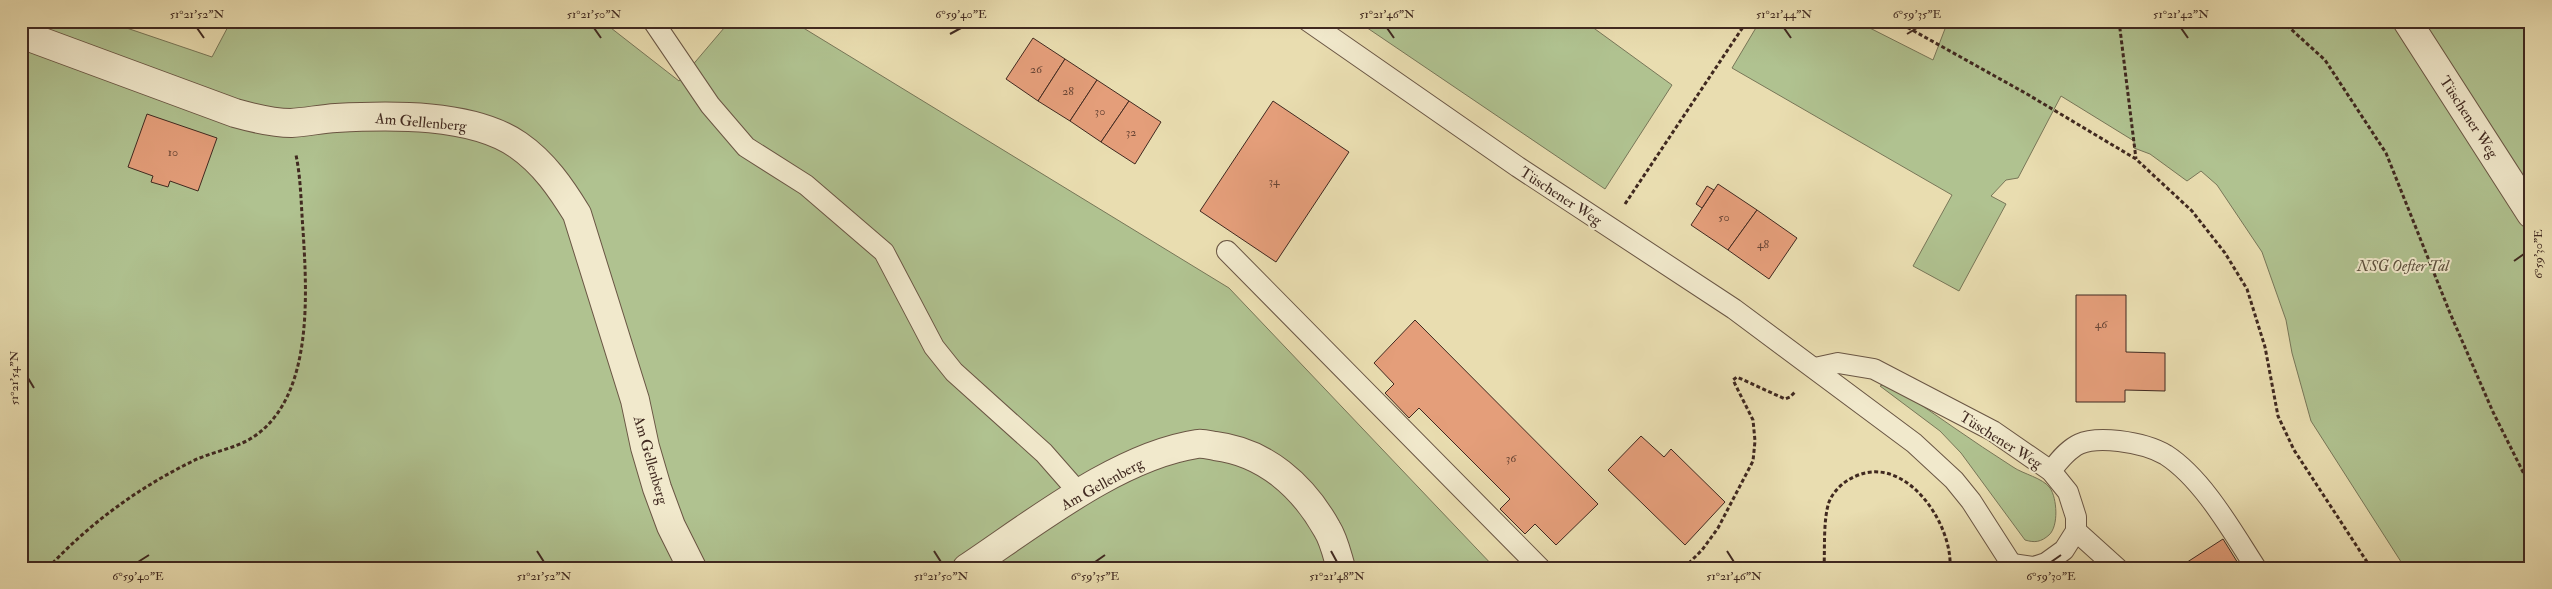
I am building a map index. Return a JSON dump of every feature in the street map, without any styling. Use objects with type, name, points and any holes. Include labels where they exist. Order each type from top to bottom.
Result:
[{"type":"street","name":"Tüschener Weg","points":[[2407,21],[2531,214]]},
{"type":"street","name":"Am Gellenberg","points":[[21,34],[234,114],[267,121],[290,123],[371,118],[454,122],[491,130],[518,145],[538,162],[560,187],[577,214],[635,400],[645,447],[657,488],[671,526],[692,568]]},
{"type":"street","name":"Am Gellenberg","points":[[967,568],[1080,494],[1135,462],[1168,450],[1199,444],[1231,448],[1253,455],[1276,468],[1313,506],[1328,530],[1341,568]]},
{"type":"lane","points":[[653,21],[710,105],[746,147],[806,185],[884,252],[934,347],[954,372],[1044,452],[1080,494]]},
{"type":"lane","name":"Tüschener Weg","points":[[1308,21],[1518,168],[1734,310],[1815,368],[1934,460],[1971,501],[2013,566],[2034,567],[2046,563],[2064,550],[2076,531],[2076,517],[2068,492],[2051,471],[1993,431],[1874,369],[1838,363],[1815,368]]},
{"type":"lane","points":[[1227,252],[1540,568]]},
{"type":"lane","points":[[2051,471],[2068,450],[2078,443],[2106,440],[2140,444],[2156,450],[2180,466],[2198,485],[2256,568]]},
{"type":"lane","points":[[2076,531],[2117,568]]},
{"type":"path","points":[[1624,204],[1747,21]]},
{"type":"path","points":[[1896,21],[2027,94],[2136,159],[2192,211],[2226,253],[2238,273],[2258,320],[2272,393],[2284,432],[2371,568]]},
{"type":"path","points":[[2120,21],[2136,159]]},
{"type":"path","points":[[2282,21],[2325,60],[2386,153],[2450,314],[2493,412],[2531,488]]},
{"type":"path","points":[[48,568],[124,500],[167,474],[206,455],[249,440],[266,426],[283,406],[294,376],[305,329],[305,272],[298,168],[290,123]]},
{"type":"path","points":[[1684,568],[1702,550],[1718,528],[1752,461],[1756,448],[1753,420],[1732,380],[1737,377],[1784,399],[1790,397],[1802,384]]},
{"type":"path","points":[[1824,568],[1828,504],[1834,493],[1850,479],[1864,472],[1876,471],[1887,472],[1899,477],[1917,492],[1933,511],[1950,544],[1950,568]]},
{"type":"green space","points":[[21,21],[106,21],[212,57],[231,21],[602,21],[679,81],[730,21],[792,21],[1229,288],[1495,568],[21,568]]},
{"type":"green space","points":[[1357,21],[1584,21],[1672,85],[1605,189]]},
{"type":"green space","name":"NSG Oefter Tal","points":[[1760,21],[1856,21],[1933,60],[1948,21],[2531,21],[2531,568],[2405,568],[2311,421],[2292,353],[2286,320],[2262,252],[2217,185],[2201,171],[2187,181],[2150,154],[2134,148],[2134,141],[2061,96],[2018,178],[2006,180],[1991,196],[2006,204],[1959,291],[1913,266],[1952,195],[1732,68]]},
{"type":"green space","points":[[1885,384],[1892,385],[2013,467],[2047,485],[2054,498],[2056,512],[2056,519],[2049,535],[2038,541],[2025,540],[1961,453],[1940,431],[1880,386]]},
{"type":"building","points":[[1033,38],[1065,59],[1038,101],[1006,79]]},
{"type":"building","points":[[1065,59],[1097,80],[1070,121],[1038,101]]},
{"type":"building","points":[[1097,80],[1129,101],[1101,142],[1070,121]]},
{"type":"building","points":[[1129,101],[1161,122],[1135,164],[1101,142]]},
{"type":"building","points":[[1273,101],[1349,152],[1276,262],[1200,211]]},
{"type":"building","points":[[147,114],[217,138],[198,191],[170,181],[168,187],[151,182],[153,176],[128,167]]},
{"type":"building","points":[[1718,184],[1757,210],[1728,250],[1691,225]]},
{"type":"building","points":[[1707,186],[1714,190],[1702,208],[1696,204]]},
{"type":"building","points":[[1757,210],[1797,238],[1769,279],[1728,250]]},
{"type":"building","points":[[2076,295],[2126,295],[2126,352],[2165,353],[2165,391],[2125,390],[2125,402],[2076,402]]},
{"type":"building","points":[[1415,320],[1598,504],[1556,545],[1535,524],[1525,534],[1500,509],[1510,499],[1419,408],[1409,418],[1385,393],[1394,384],[1374,363]]},
{"type":"building","points":[[1641,436],[1664,457],[1671,449],[1725,502],[1685,545],[1608,470]]},
{"type":"building","points":[[2223,539],[2241,568],[2178,568]]}]
